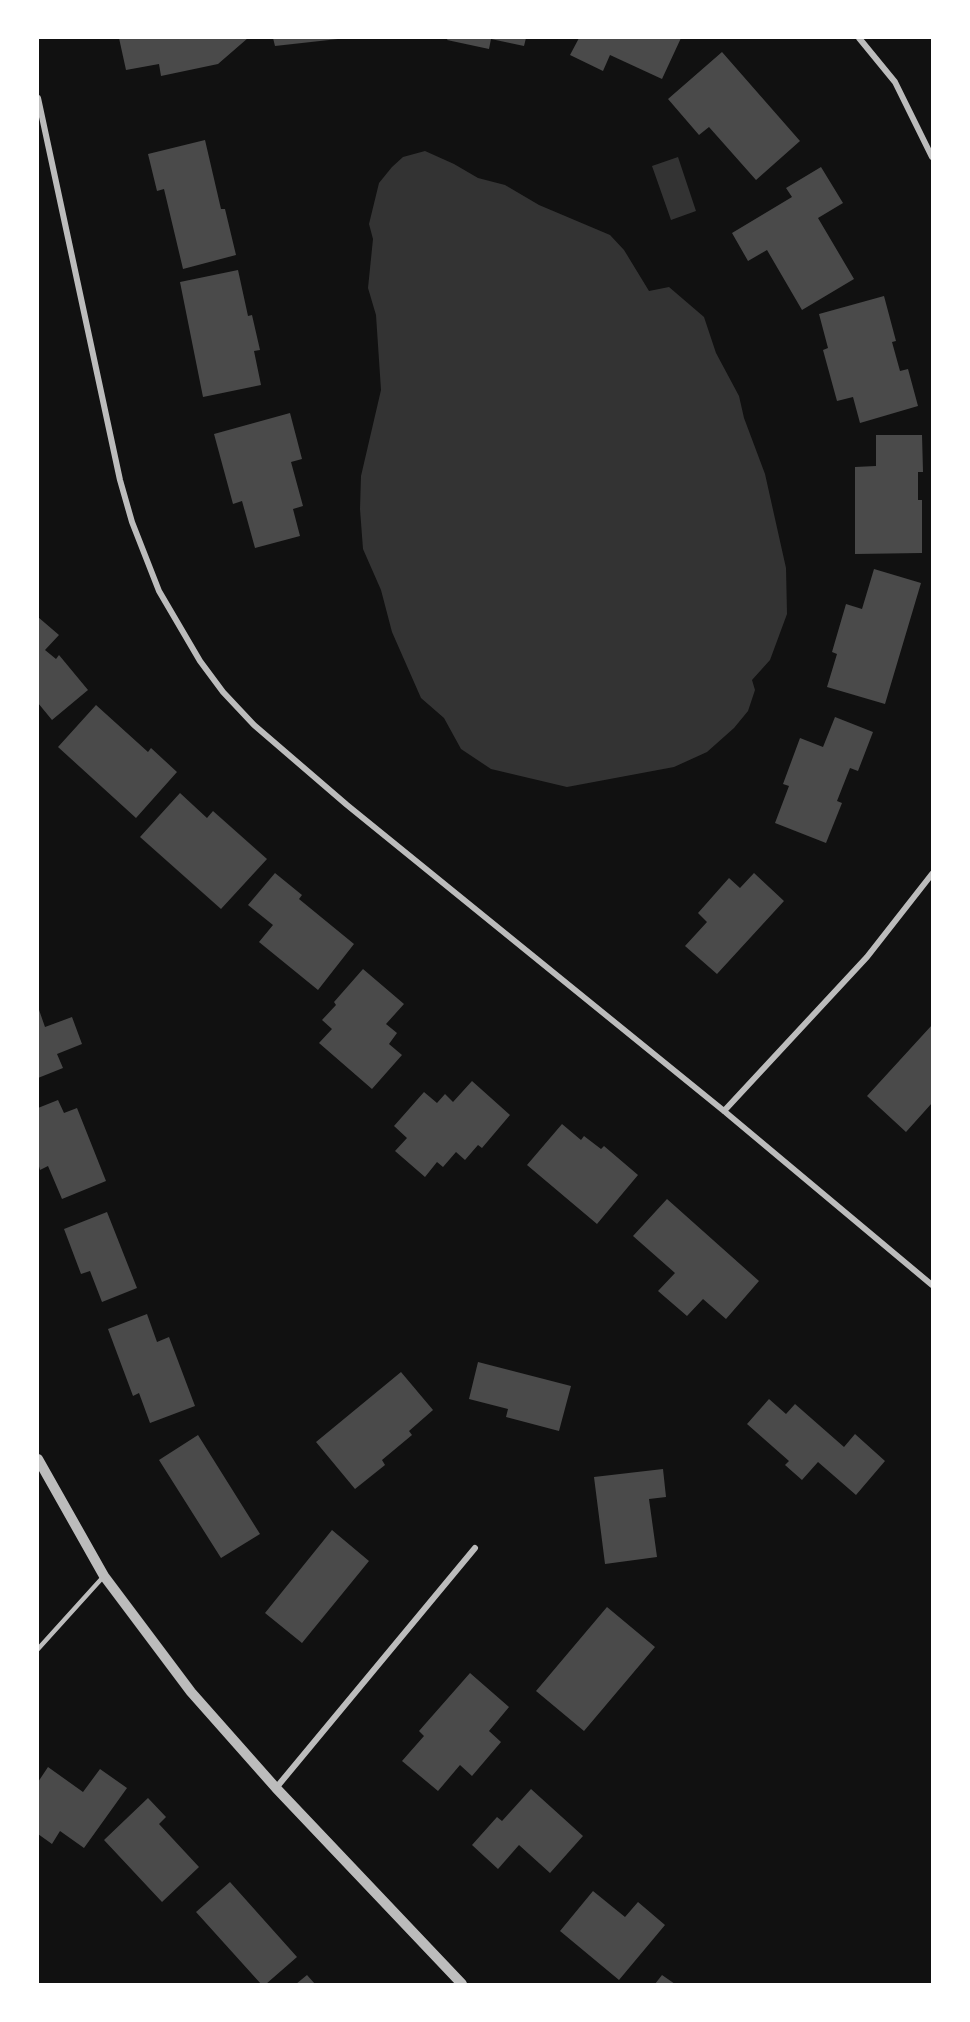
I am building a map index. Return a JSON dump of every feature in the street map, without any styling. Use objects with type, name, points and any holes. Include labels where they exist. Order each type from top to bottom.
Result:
[{"type":"street","points":[[859,38],[895,82],[933,157]]},
{"type":"street","points":[[38,99],[129,512],[159,591],[200,661],[223,692],[279,747],[933,1285]]},
{"type":"street","points":[[724,1111],[867,957],[933,874]]},
{"type":"street","points":[[38,1459],[104,1576],[191,1692],[276,1788],[462,1984]]},
{"type":"street","points":[[276,1788],[475,1548]]},
{"type":"lane","points":[[38,1649],[104,1576]]},
{"type":"shaded area","points":[[425,151],[478,178],[505,185],[539,205],[610,235],[624,250],[649,291],[669,287],[704,317],[716,353],[739,396],[744,418],[765,474],[786,568],[787,614],[770,660],[752,680],[755,690],[748,711],[734,728],[707,752],[674,767],[567,787],[491,769],[461,749],[444,718],[421,698],[392,632],[381,590],[363,549],[360,509],[361,476],[381,390],[376,315],[368,288],[373,239],[369,224],[379,183],[403,157]]},
{"type":"shaded area","points":[[678,157],[696,211],[671,220],[652,166]]},
{"type":"building","points":[[119,38],[248,38],[218,64],[161,76],[159,64],[126,70]]},
{"type":"building","points":[[273,38],[338,38],[338,39],[275,46]]},
{"type":"building","points":[[448,38],[526,38],[524,46],[491,39],[489,49],[447,40]]},
{"type":"building","points":[[579,38],[681,38],[662,79],[610,55],[603,71],[570,55]]},
{"type":"building","points":[[722,52],[800,141],[756,180],[709,127],[699,135],[668,99]]},
{"type":"building","points":[[205,140],[221,209],[225,209],[236,255],[183,269],[164,189],[157,191],[148,154]]},
{"type":"building","points":[[821,167],[843,203],[818,218],[854,279],[802,310],[767,250],[748,261],[732,233],[792,197],[786,188]]},
{"type":"building","points":[[238,270],[248,316],[252,315],[260,350],[254,351],[261,385],[203,397],[180,282]]},
{"type":"building","points":[[884,296],[896,341],[892,342],[900,371],[908,369],[918,406],[860,423],[853,397],[837,401],[823,350],[828,348],[819,314]]},
{"type":"building","points":[[290,413],[302,459],[291,462],[303,506],[293,509],[300,536],[255,548],[242,501],[233,504],[214,434]]},
{"type":"building","points":[[876,435],[922,435],[923,472],[918,472],[918,500],[922,500],[922,553],[855,554],[855,467],[876,466]]},
{"type":"building","points":[[874,569],[921,583],[885,704],[827,687],[837,654],[832,652],[846,604],[862,609]]},
{"type":"building","points":[[38,617],[59,635],[45,650],[56,659],[59,655],[88,690],[52,720],[38,703]]},
{"type":"building","points":[[96,705],[148,752],[151,748],[177,772],[136,818],[58,747]]},
{"type":"building","points":[[835,717],[873,732],[858,771],[850,768],[837,801],[842,803],[826,843],[775,823],[789,786],[783,784],[800,738],[823,747]]},
{"type":"building","points":[[180,793],[207,818],[213,811],[267,859],[221,909],[140,837]]},
{"type":"building","points":[[275,873],[302,895],[299,899],[354,944],[318,990],[259,942],[273,925],[248,905]]},
{"type":"building","points":[[754,873],[784,901],[717,974],[685,946],[707,922],[698,913],[729,878],[740,888]]},
{"type":"building","points":[[363,969],[404,1004],[386,1024],[397,1033],[389,1044],[402,1055],[372,1089],[319,1043],[332,1029],[322,1020],[336,1005],[334,1002]]},
{"type":"building","points":[[38,1007],[45,1027],[72,1017],[82,1044],[57,1054],[63,1068],[38,1078]]},
{"type":"building","points":[[932,1025],[932,1103],[906,1132],[867,1096]]},
{"type":"building","points":[[472,1081],[510,1115],[482,1148],[478,1145],[465,1160],[456,1152],[443,1167],[437,1162],[425,1177],[395,1151],[407,1138],[394,1126],[424,1092],[437,1103],[445,1094],[453,1102]]},
{"type":"building","points":[[58,1100],[64,1113],[77,1108],[106,1181],[62,1199],[48,1166],[40,1170],[38,1163],[38,1108]]},
{"type":"building","points":[[562,1124],[581,1140],[584,1136],[601,1149],[604,1146],[638,1175],[597,1224],[527,1165]]},
{"type":"building","points":[[667,1199],[759,1281],[726,1319],[703,1299],[687,1316],[658,1291],[675,1273],[633,1236]]},
{"type":"building","points":[[107,1212],[137,1288],[102,1302],[90,1271],[81,1274],[64,1229]]},
{"type":"building","points":[[147,1314],[157,1342],[169,1337],[195,1406],[150,1423],[139,1393],[133,1396],[108,1329]]},
{"type":"building","points":[[478,1362],[571,1386],[559,1431],[506,1417],[508,1409],[469,1399]]},
{"type":"building","points":[[401,1372],[433,1410],[409,1431],[412,1435],[382,1460],[385,1465],[355,1489],[316,1442]]},
{"type":"building","points":[[769,1399],[786,1414],[795,1404],[844,1447],[855,1434],[885,1461],[856,1495],[818,1462],[802,1480],[785,1465],[789,1461],[747,1424]]},
{"type":"building","points":[[198,1435],[260,1534],[221,1558],[159,1460]]},
{"type":"building","points":[[663,1469],[666,1497],[649,1499],[657,1557],[605,1564],[594,1477]]},
{"type":"building","points":[[332,1530],[369,1561],[302,1643],[265,1613]]},
{"type":"building","points":[[607,1607],[655,1647],[584,1731],[536,1691]]},
{"type":"building","points":[[470,1673],[509,1707],[489,1731],[501,1742],[472,1776],[460,1765],[438,1791],[402,1761],[424,1736],[419,1731]]},
{"type":"building","points":[[48,1767],[83,1792],[100,1769],[127,1788],[84,1848],[60,1831],[52,1844],[38,1834],[38,1782]]},
{"type":"building","points":[[531,1789],[583,1836],[550,1873],[519,1845],[498,1869],[472,1845],[497,1817],[502,1821]]},
{"type":"building","points":[[148,1798],[166,1817],[159,1824],[199,1867],[162,1902],[104,1840]]},
{"type":"building","points":[[230,1882],[297,1957],[266,1984],[261,1984],[196,1912]]},
{"type":"building","points":[[593,1891],[625,1917],[638,1902],[665,1925],[619,1980],[560,1931]]},
{"type":"building","points":[[307,1975],[315,1984],[296,1984]]},
{"type":"building","points":[[662,1975],[675,1984],[655,1984]]}]
